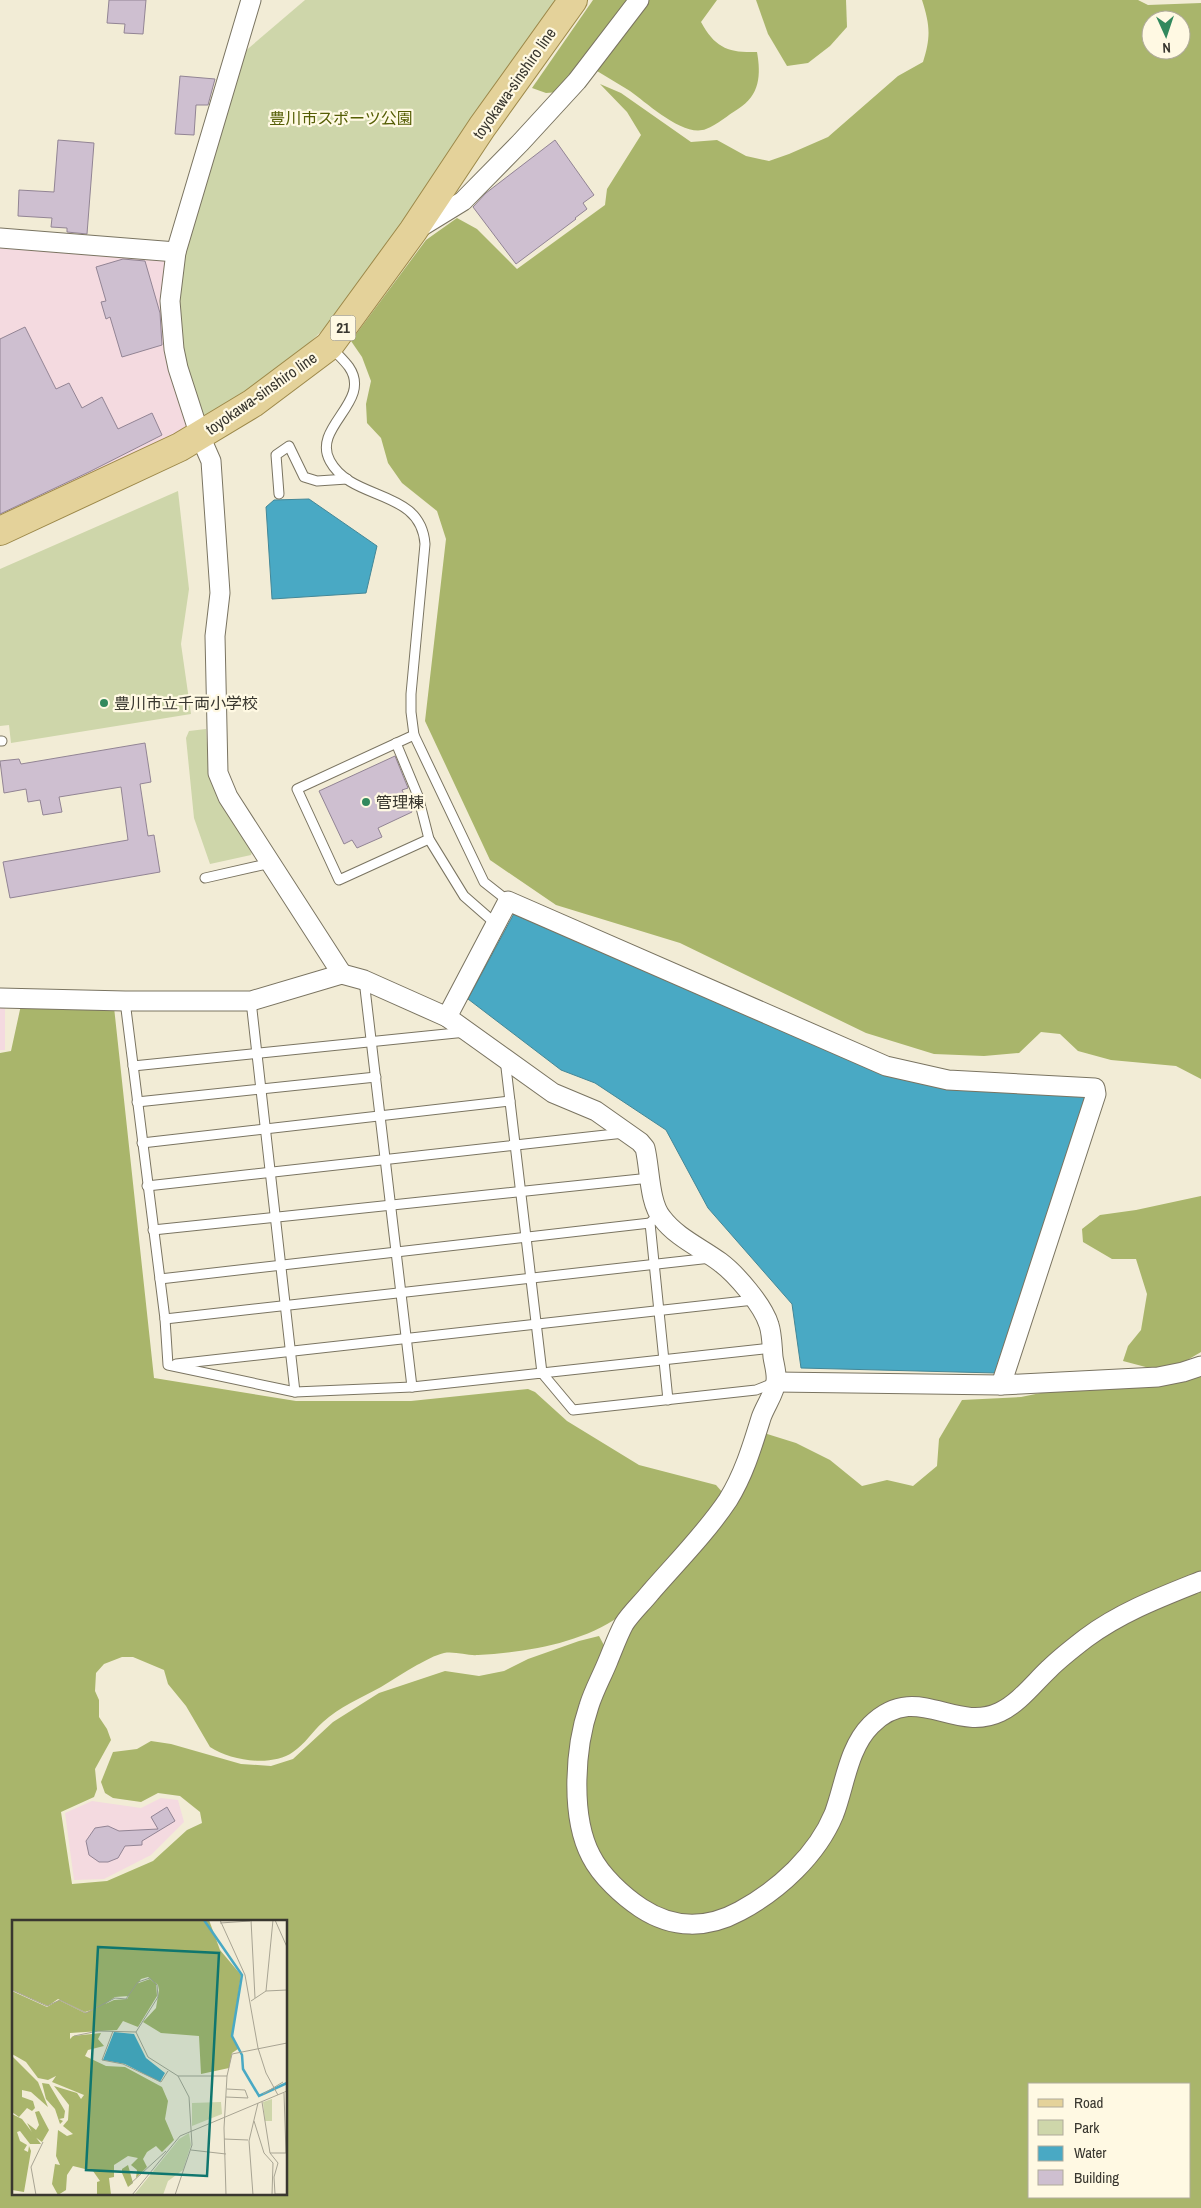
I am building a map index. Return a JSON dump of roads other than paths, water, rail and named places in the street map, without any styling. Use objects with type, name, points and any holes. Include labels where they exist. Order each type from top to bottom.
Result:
[{"type":"main road","name":"toyokawa-sinshiro line","points":[[0,531],[200,436],[253,403],[330,346],[413,231],[482,127],[573,0]]},
{"type":"street","points":[[251,0],[176,252],[170,301],[174,349],[200,436],[211,461],[220,593],[214,636],[218,773],[228,797],[342,974]]},
{"type":"street","points":[[413,231],[464,201],[577,81],[639,0]]},
{"type":"street","points":[[0,238],[176,252]]},
{"type":"street","points":[[447,1017],[508,901],[886,1066],[948,1080],[1095,1088],[1096,1094],[1001,1385]]},
{"type":"street","points":[[0,998],[125,1001],[251,1001],[342,974],[364,980],[447,1017],[553,1093],[596,1111],[628,1133],[645,1148],[654,1219],[674,1230],[738,1277],[769,1324],[776,1382],[762,1415],[749,1460],[729,1498],[624,1624],[588,1706],[579,1747],[577,1789],[582,1832],[590,1856],[601,1872],[637,1906],[658,1918],[670,1923],[687,1924],[727,1918],[749,1906],[786,1879],[808,1857],[832,1818],[859,1739],[872,1724],[890,1710],[904,1706],[919,1706],[974,1718],[1000,1712],[1016,1701],[1052,1666],[1089,1636],[1131,1609],[1201,1581]]},
{"type":"street","points":[[776,1382],[1001,1385],[1158,1376],[1183,1372],[1201,1366]]},
{"type":"lane","points":[[330,346],[349,367],[354,377],[354,391],[351,400],[330,431],[326,443],[329,460],[335,469],[347,478],[407,508],[422,524],[425,534],[426,544],[411,694],[414,735],[484,882],[508,901]]},
{"type":"lane","points":[[279,494],[276,455],[290,446],[304,476],[317,481],[347,478]]},
{"type":"lane","points":[[414,735],[297,789],[339,880],[429,839]]},
{"type":"lane","points":[[396,743],[418,796],[429,839],[464,896],[496,924]]},
{"type":"lane","points":[[205,878],[271,863]]},
{"type":"lane","points":[[364,980],[412,1387]]},
{"type":"lane","points":[[125,1001],[165,1319],[168,1365]]},
{"type":"lane","points":[[251,1001],[296,1392]]},
{"type":"lane","points":[[133,1066],[468,1032]]},
{"type":"lane","points":[[505,1059],[542,1373],[573,1410],[756,1390],[776,1382]]},
{"type":"lane","points":[[137,1102],[376,1077]]},
{"type":"lane","points":[[142,1143],[510,1101]]},
{"type":"lane","points":[[147,1186],[628,1133]]},
{"type":"lane","points":[[153,1230],[650,1178]]},
{"type":"lane","points":[[160,1279],[526,1237],[654,1219],[654,1265],[668,1400]]},
{"type":"lane","points":[[165,1319],[714,1258]]},
{"type":"lane","points":[[168,1365],[754,1300]]},
{"type":"lane","points":[[168,1365],[296,1392],[412,1387],[772,1348]]},
{"type":"water","points":[[309,499],[377,546],[366,593],[272,599],[266,507],[274,500]]},
{"type":"water","points":[[517,908],[869,1067],[1089,1093],[996,1373],[801,1368],[792,1304],[708,1208],[666,1130],[595,1083],[561,1070],[468,999]]},
{"type":"place","name":"豊川市立千両小学校","points":[[104,703]]},
{"type":"place","name":"管理棟","points":[[366,802]]},
{"type":"park label","name":"豊川市スポーツ公園","points":[[341,118]]}]
